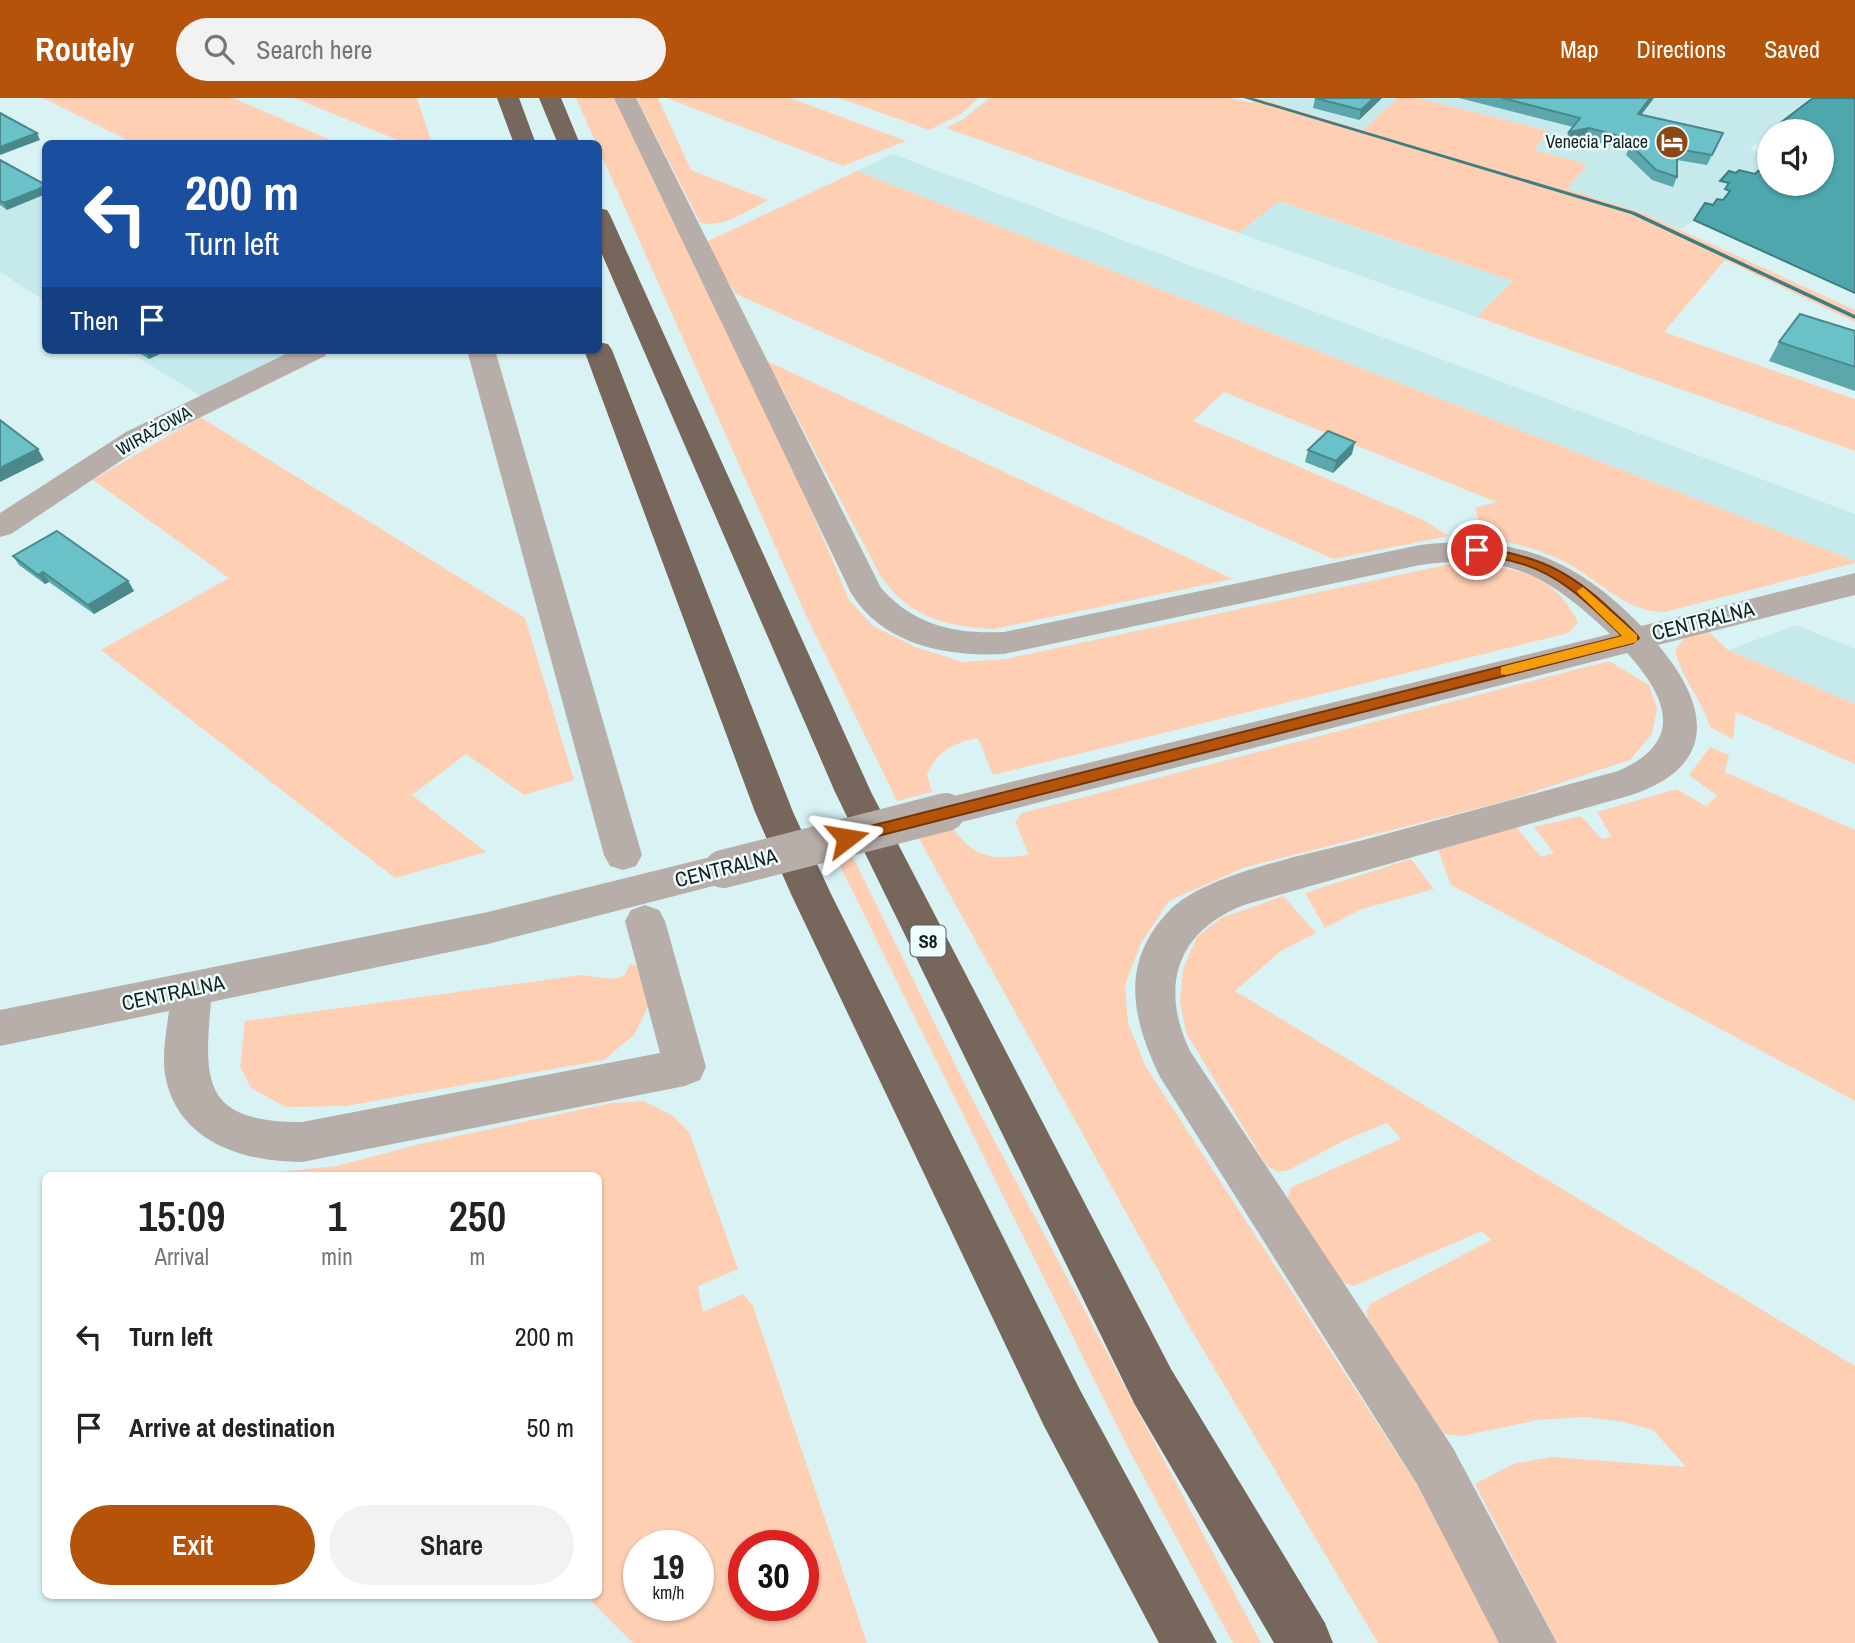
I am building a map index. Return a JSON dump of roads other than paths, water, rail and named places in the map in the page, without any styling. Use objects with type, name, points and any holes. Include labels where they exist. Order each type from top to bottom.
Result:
[{"type":"highway","points":[[508,98],[524,140]]},
{"type":"highway","points":[[550,98],[567,140]]},
{"type":"highway","name":"S8","points":[[602,224],[853,792],[1153,1387],[1305,1643]]},
{"type":"highway","points":[[600,354],[774,812],[811,894],[1062,1408],[1189,1643]]},
{"type":"street","points":[[625,98],[867,593],[892,620],[944,641],[1004,643],[1409,558],[1461,550],[1506,555],[1561,575],[1633,638],[1673,691],[1682,720],[1678,740],[1668,757],[1652,772],[1628,782],[1276,879],[1223,897],[1186,919],[1155,969],[1155,1014],[1166,1047],[1435,1466],[1529,1643]]},
{"type":"street","name":"WIRAŻOWA","points":[[0,527],[135,438],[307,354]]},
{"type":"street","points":[[482,354],[623,855]]},
{"type":"street","name":"CENTRALNA","points":[[0,1028],[488,928],[1855,584]]},
{"type":"street","points":[[192,989],[186,1074],[190,1091],[198,1103],[223,1127],[244,1136],[263,1142],[302,1142],[685,1068],[645,921]]},
{"type":"water","points":[[1813,98],[1855,98],[1855,293],[1694,220],[1705,203],[1713,205],[1717,199],[1723,200],[1730,191],[1725,189],[1729,183],[1720,181],[1729,171],[1757,172],[1757,196],[1834,196],[1834,119],[1786,119]]},
{"type":"waterway","points":[[1247,98],[1633,213],[1855,317]]},
{"type":"place","name":"Venecia Palace","points":[[1672,142]]}]
